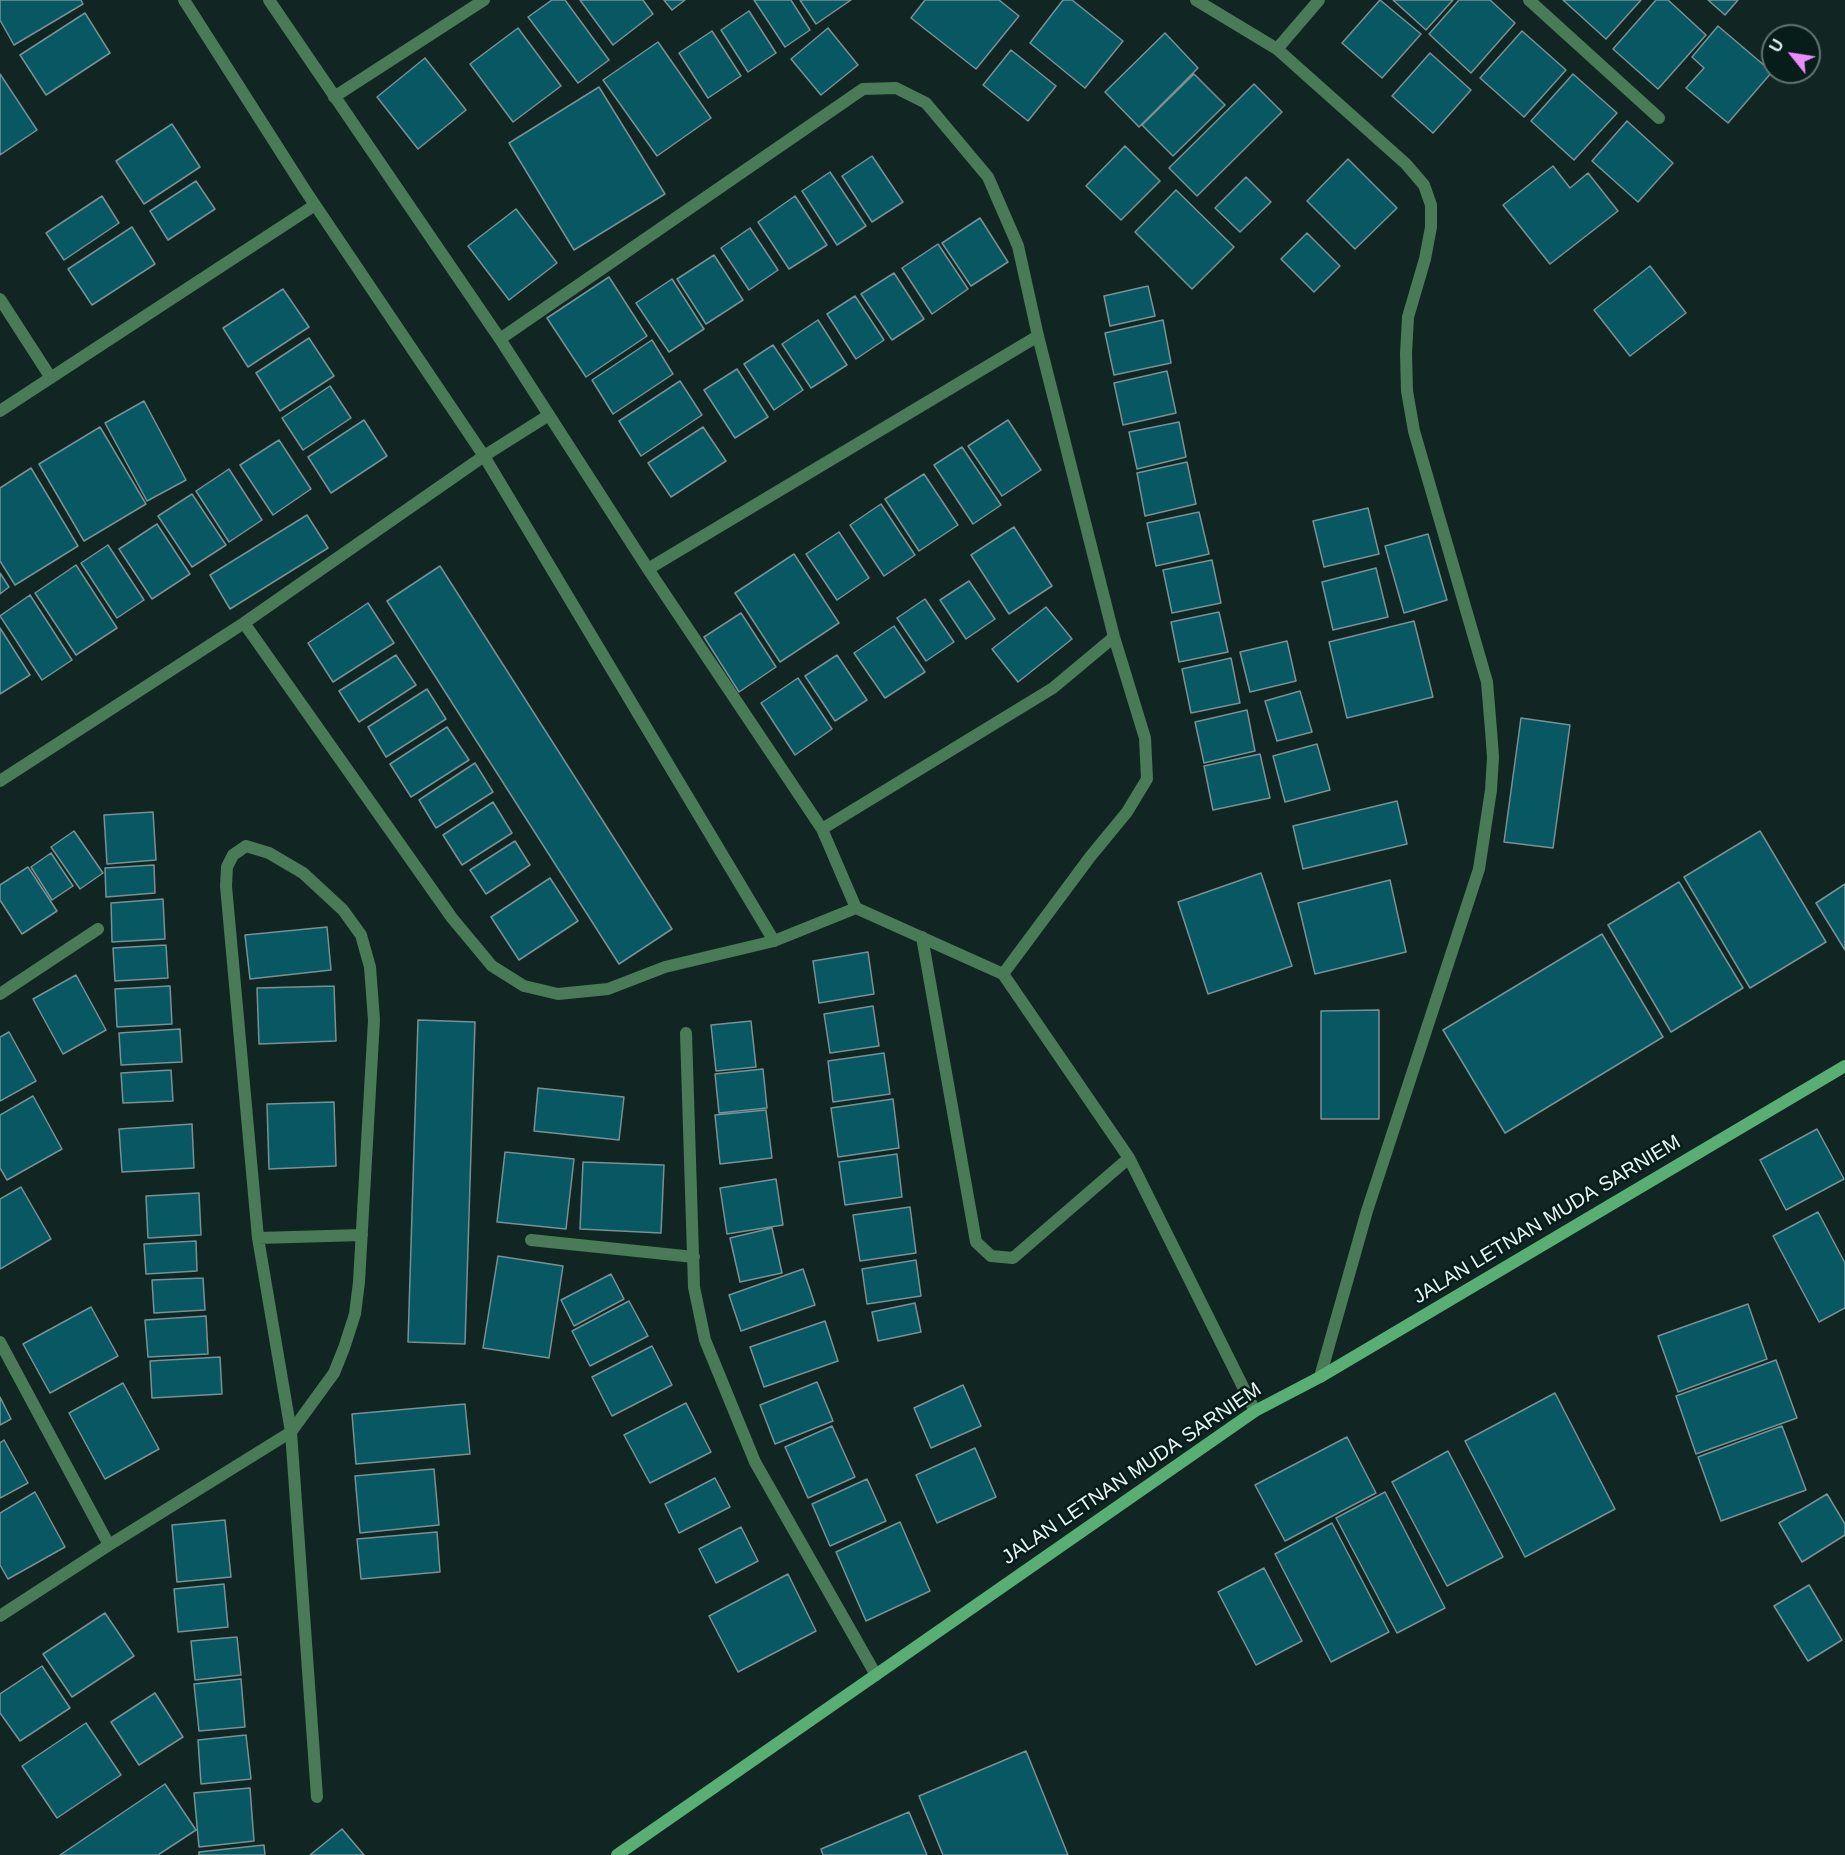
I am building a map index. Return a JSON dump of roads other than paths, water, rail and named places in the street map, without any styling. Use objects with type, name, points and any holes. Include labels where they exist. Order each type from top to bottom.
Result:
[{"type":"main road","name":"JALAN LETNAN MUDA SARNIEM","points":[[617,1855],[1255,1411],[1320,1377],[1845,1066]]},
{"type":"street","points":[[184,0],[315,205],[484,456],[774,941]]},
{"type":"street","points":[[269,0],[500,339],[648,569],[822,829],[856,908],[1003,974],[1130,1158],[1255,1411]]},
{"type":"street","points":[[334,97],[484,0]]},
{"type":"street","points":[[1196,0],[1277,49],[1406,164],[1424,184],[1431,205],[1431,227],[1425,259],[1408,317],[1407,391],[1414,431],[1487,682],[1493,757],[1489,809],[1479,868],[1367,1211],[1320,1377]]},
{"type":"street","points":[[1277,49],[1319,0]]},
{"type":"street","points":[[1529,0],[1659,118]]},
{"type":"street","points":[[500,339],[863,89],[896,88],[926,103],[988,177],[1018,246],[1038,336],[1114,637],[1144,738],[1147,779],[1127,812],[1090,857],[1003,974]]},
{"type":"street","points":[[0,411],[315,205]]},
{"type":"street","points":[[0,299],[51,378]]},
{"type":"street","points":[[648,569],[1038,336]]},
{"type":"street","points":[[0,781],[244,623],[484,456],[549,415]]},
{"type":"street","points":[[244,623],[452,918],[492,966],[524,986],[558,994],[608,989],[665,967],[774,941],[856,908]]},
{"type":"street","points":[[822,829],[1053,688],[1114,637]]},
{"type":"street","points":[[0,1616],[291,1432],[333,1373],[344,1348],[355,1314],[359,1282],[374,1020],[370,967],[361,935],[343,910],[303,873],[269,853],[246,846],[233,855],[227,867],[226,886],[258,1238],[291,1432],[317,1797]]},
{"type":"street","points":[[0,994],[98,929]]},
{"type":"street","points":[[922,937],[976,1242],[991,1256],[1013,1258],[1130,1158]]},
{"type":"street","points":[[686,1033],[694,1287],[705,1340],[755,1462],[876,1675]]},
{"type":"street","points":[[258,1238],[362,1235]]},
{"type":"street","points":[[531,1240],[694,1257]]},
{"type":"street","points":[[0,1342],[109,1545]]}]
